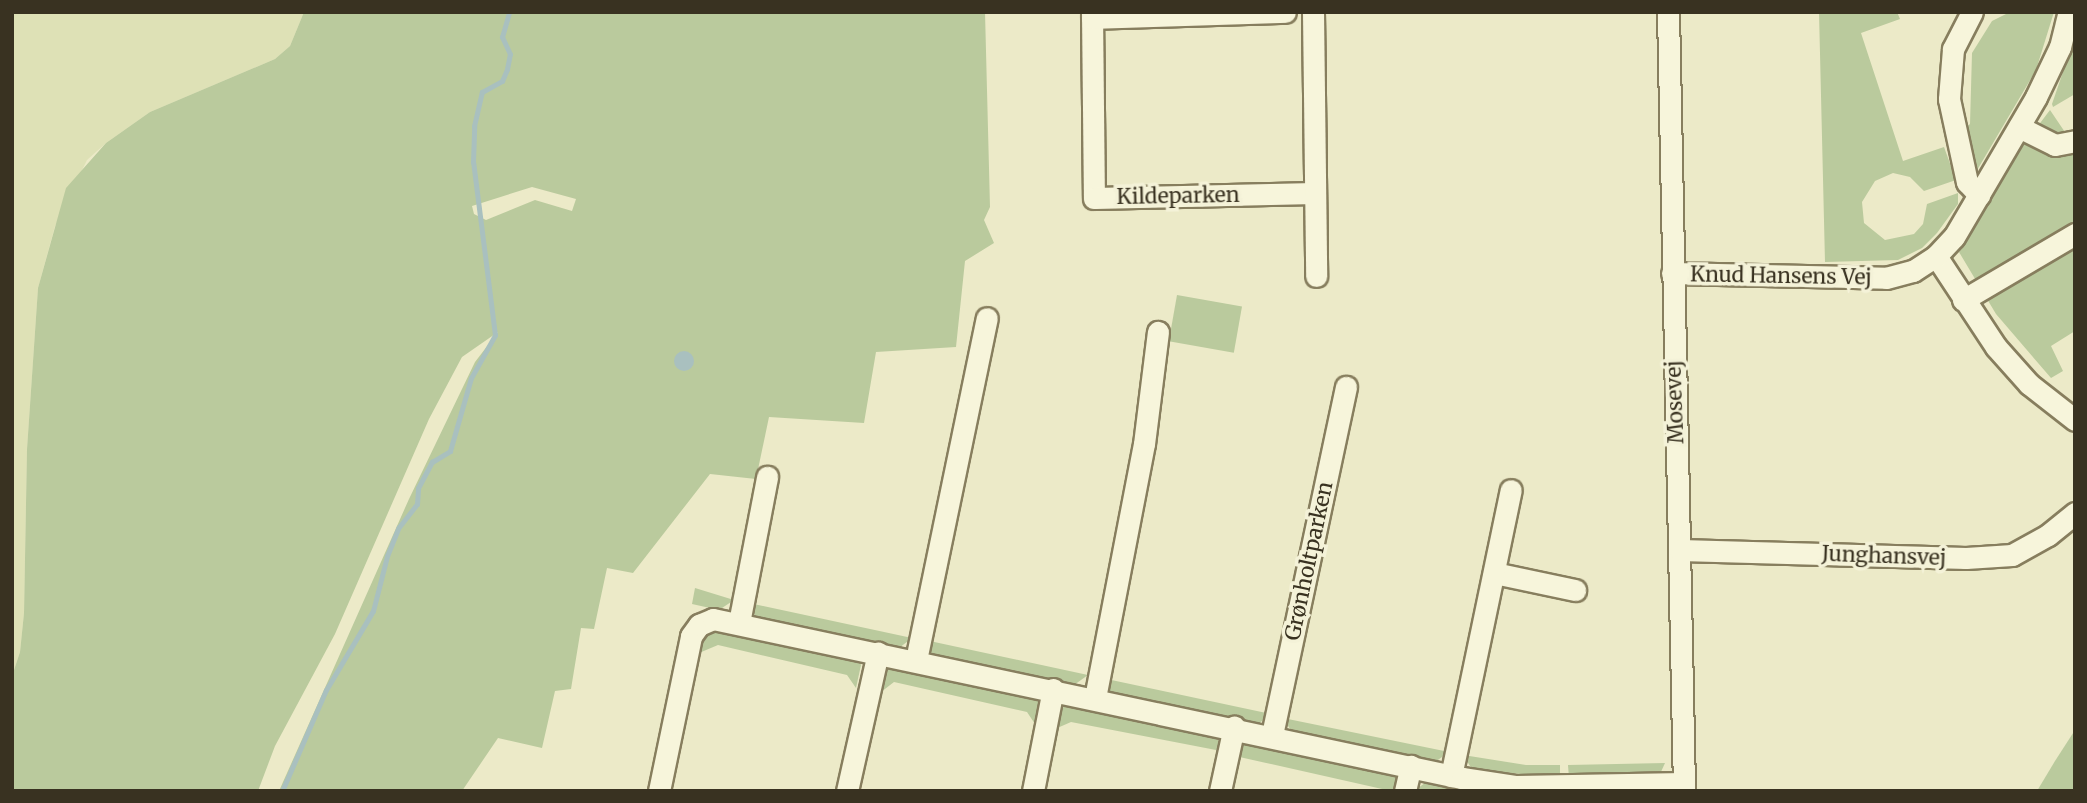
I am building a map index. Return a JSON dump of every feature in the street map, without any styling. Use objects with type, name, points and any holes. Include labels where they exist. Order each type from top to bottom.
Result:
[{"type":"street","name":"Kildeparken","points":[[1285,12],[1092,15],[1094,198],[1315,193]]},
{"type":"street","points":[[1312,12],[1316,276]]},
{"type":"street","name":"Mosevej","points":[[1668,12],[1684,787]]},
{"type":"street","points":[[1972,12],[1953,49],[1949,99],[1967,182],[1979,195]]},
{"type":"street","name":"Knud Hansens Vej","points":[[1672,273],[1886,278],[1913,271],[1936,256],[1979,195],[2019,127],[2060,47],[2069,12]]},
{"type":"street","points":[[2019,127],[2055,145],[2075,141]]},
{"type":"street","points":[[1963,300],[2075,234]]},
{"type":"street","points":[[1936,256],[1963,300],[2029,384],[2075,420]]},
{"type":"street","points":[[916,660],[986,318]]},
{"type":"street","points":[[1095,698],[1144,444],[1150,344]]},
{"type":"street","name":"Grønholtparken","points":[[1272,735],[1346,387]]},
{"type":"street","points":[[739,623],[767,477]]},
{"type":"street","points":[[1451,776],[1511,490]]},
{"type":"street","name":"Junghansvej","points":[[1679,550],[1966,558],[2012,555],[2048,535],[2075,513]]},
{"type":"street","points":[[1494,573],[1575,590]]},
{"type":"street","points":[[659,791],[691,636],[699,625],[713,619],[1272,735],[1451,776],[1516,786],[1684,787]]},
{"type":"street","points":[[847,791],[878,652]]},
{"type":"street","points":[[1033,791],[1053,689]]},
{"type":"street","points":[[1220,791],[1234,727]]},
{"type":"street","points":[[1405,791],[1411,766]]},
{"type":"green space","points":[[12,12],[304,12],[290,46],[275,59],[150,112],[106,143],[87,160],[55,226],[38,288],[27,449],[24,613],[20,652],[12,676]]},
{"type":"green space","points":[[304,12],[985,12],[990,207],[984,220],[994,243],[965,261],[956,347],[876,352],[864,423],[769,417],[756,479],[710,474],[633,573],[607,568],[594,629],[581,628],[571,689],[555,691],[542,748],[498,738],[462,791],[279,791],[409,499],[475,362],[498,332],[462,357],[429,419],[335,634],[275,746],[258,791],[12,791],[12,676],[20,652],[24,613],[27,449],[38,288],[66,188],[106,143],[150,112],[275,59],[290,46]],"holes":[[[532,187],[576,199],[572,211],[535,200],[486,220],[474,214],[472,206]]]},
{"type":"green space","points":[[1819,12],[1897,12],[1900,19],[1861,33],[1903,161],[1944,147],[1956,180],[1924,191],[1910,177],[1893,173],[1875,181],[1862,202],[1864,223],[1885,240],[1914,234],[1923,224],[1927,204],[1958,193],[1958,204],[1937,233],[1922,248],[1898,260],[1825,262]]},
{"type":"green space","points":[[2010,12],[2054,12],[2036,70],[1973,177],[1959,133],[1970,124],[1972,53],[1992,21]]},
{"type":"green space","points":[[2075,37],[2075,94],[2053,107],[2052,104]]},
{"type":"green space","points":[[2050,110],[2075,147],[2075,331],[2051,346],[2063,371],[2051,378],[1996,314],[1959,252],[2016,155]]},
{"type":"green space","points":[[1177,295],[1242,306],[1234,353],[1169,341]]},
{"type":"green space","points":[[695,588],[734,600],[719,610],[692,604]]},
{"type":"green space","points":[[749,603],[912,638],[899,648],[756,618]]},
{"type":"green space","points":[[720,628],[858,657],[861,665],[856,688],[847,675],[718,645],[699,653],[702,635]]},
{"type":"green space","points":[[925,640],[1088,675],[1074,685],[933,656]]},
{"type":"green space","points":[[891,664],[1035,695],[1039,702],[1035,724],[1027,712],[894,682],[881,692],[877,689],[880,674]]},
{"type":"green space","points":[[1102,678],[1271,714],[1258,724],[1110,693]]},
{"type":"green space","points":[[1072,702],[1216,734],[1220,746],[1216,750],[1071,722],[1055,729],[1059,710]]},
{"type":"green space","points":[[1283,718],[1449,752],[1435,762],[1292,732]]},
{"type":"green space","points":[[2075,730],[2075,791],[2037,791],[2055,761]]},
{"type":"green space","points":[[1248,740],[1393,770],[1401,784],[1399,791],[1235,756],[1236,749]]},
{"type":"green space","points":[[1463,755],[1526,765],[1560,765],[1560,778],[1472,769]]},
{"type":"green space","points":[[1665,763],[1660,774],[1569,778],[1568,765]]},
{"type":"green space","points":[[1429,780],[1494,791],[1414,791]]},
{"type":"water","points":[[684,351],[691,354],[694,361],[691,368],[684,371],[677,368],[674,361],[677,354]]},
{"type":"waterway","points":[[282,791],[326,690],[373,611],[387,556],[399,527],[417,504],[418,488],[432,462],[450,451],[471,378],[495,335],[473,162],[474,126],[482,92],[502,81],[507,69],[510,54],[502,37],[509,12]]}]
